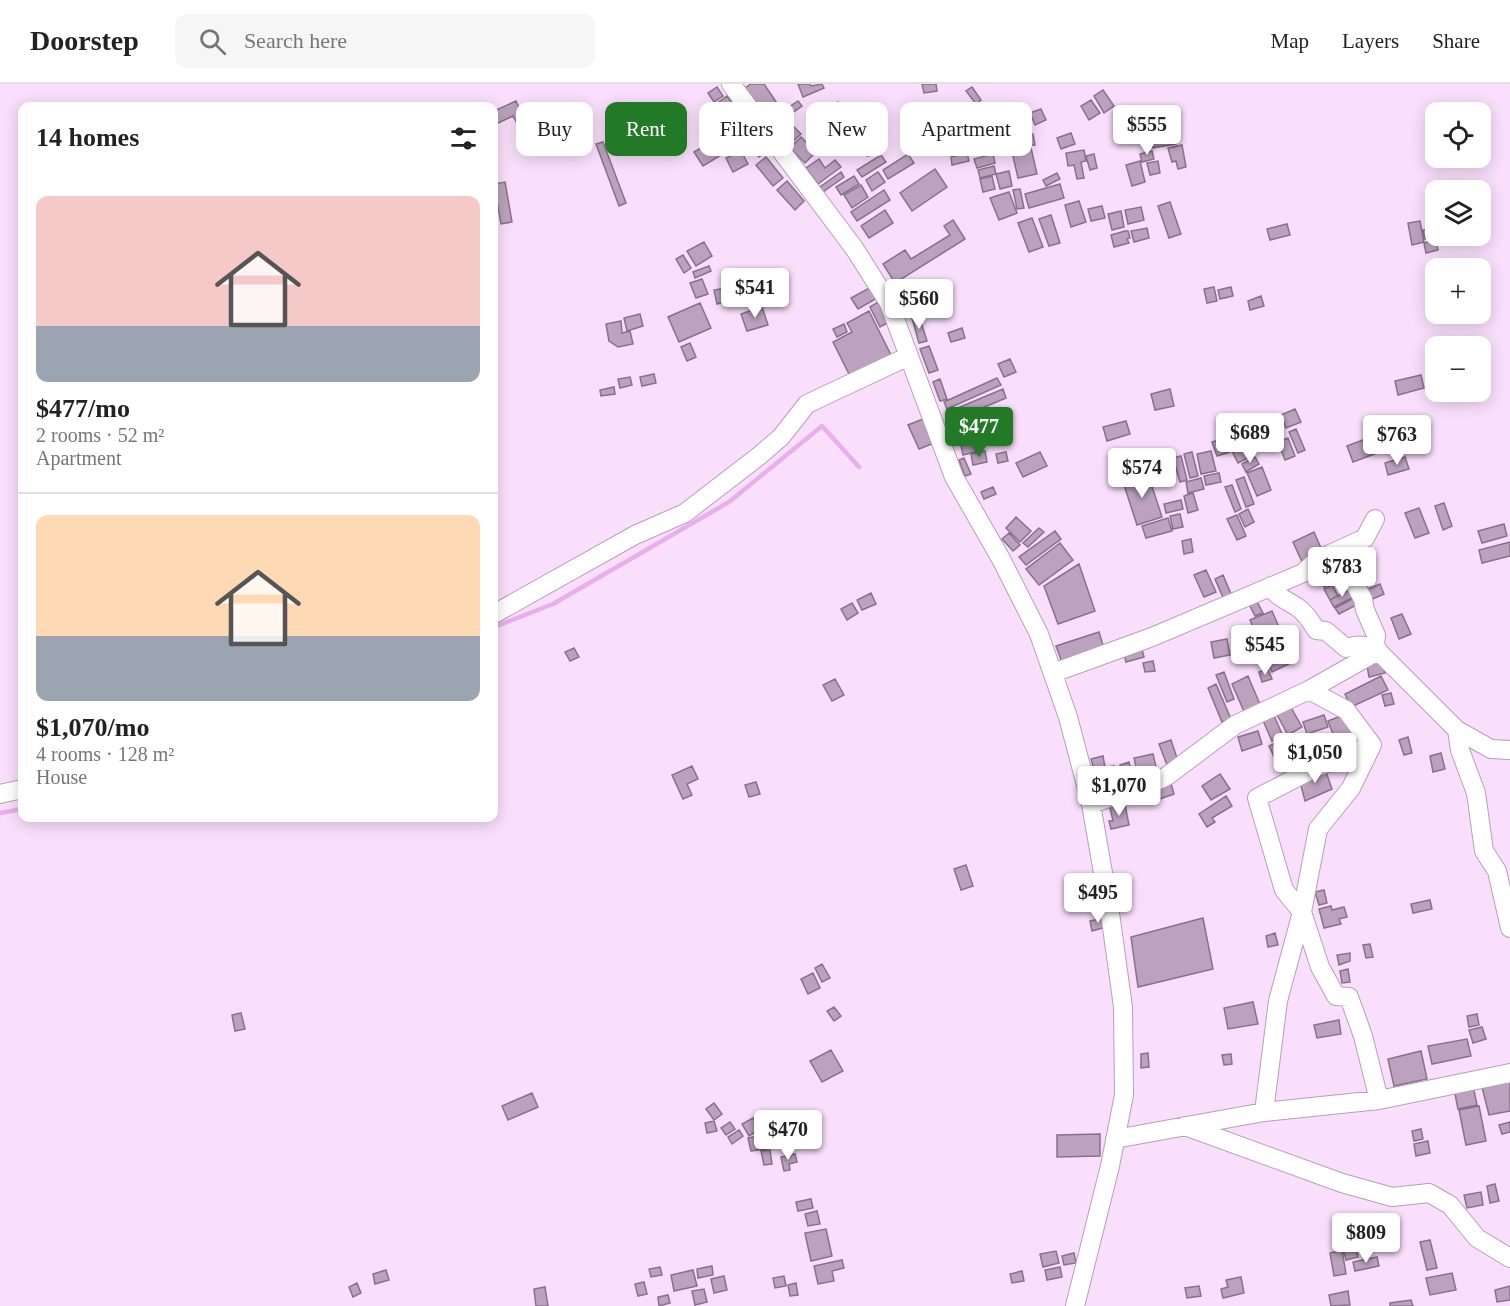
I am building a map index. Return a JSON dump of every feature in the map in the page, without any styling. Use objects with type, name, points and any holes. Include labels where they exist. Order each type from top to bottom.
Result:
[{"type":"street","points":[[731,84],[855,248],[889,303],[954,477],[1039,634],[1068,717],[1091,804],[1123,1007],[1124,1095],[1075,1306]]},
{"type":"street","points":[[498,612],[636,535],[685,513],[781,437],[807,404],[909,356]]},
{"type":"street","points":[[1053,673],[1161,633],[1303,573],[1317,560],[1365,538],[1375,519]]},
{"type":"street","points":[[1336,552],[1363,599],[1365,610],[1376,635],[1375,644],[1378,651]]},
{"type":"street","points":[[1270,586],[1274,594],[1299,608],[1316,630],[1326,631],[1346,648],[1356,645],[1368,646],[1378,651],[1457,730],[1491,749],[1510,750]]},
{"type":"street","points":[[1091,804],[1132,793],[1167,776],[1235,725],[1309,690],[1378,651]]},
{"type":"street","points":[[1309,690],[1346,710],[1372,745]]},
{"type":"street","points":[[1457,730],[1460,750],[1476,793],[1484,851],[1497,871],[1510,928]]},
{"type":"street","points":[[1264,1112],[1278,1001],[1302,912],[1318,830],[1351,788],[1372,745]]},
{"type":"street","points":[[1372,745],[1315,768],[1257,798],[1284,890],[1302,912],[1320,966],[1336,996],[1349,997],[1363,1036],[1379,1100]]},
{"type":"street","points":[[0,794],[18,790]]},
{"type":"street","points":[[1115,1139],[1264,1112],[1379,1100],[1510,1073]]},
{"type":"street","points":[[1185,1126],[1342,1183],[1392,1197],[1429,1193],[1450,1205],[1476,1238],[1510,1258]]},
{"type":"building","points":[[751,84],[764,84],[776,102],[754,102],[745,88]]},
{"type":"building","points":[[798,84],[810,84],[811,86],[822,84],[824,88],[803,97]]},
{"type":"building","points":[[922,84],[936,84],[937,91],[924,93]]},
{"type":"building","points":[[717,87],[723,96],[714,102],[708,93]]},
{"type":"building","points":[[972,87],[981,100],[974,102],[966,91]]},
{"type":"building","points":[[1103,90],[1114,106],[1104,113],[1094,96]]},
{"type":"building","points":[[727,96],[731,102],[719,102]]},
{"type":"building","points":[[1091,100],[1100,113],[1089,120],[1081,106]]},
{"type":"building","points":[[516,101],[516,121],[513,116],[498,123],[498,109]]},
{"type":"building","points":[[798,101],[802,106],[794,112],[794,104]]},
{"type":"building","points":[[1041,109],[1046,120],[1035,125],[1032,112]]},
{"type":"building","points":[[794,127],[801,134],[794,140]]},
{"type":"building","points":[[1071,133],[1075,144],[1061,149],[1057,138]]},
{"type":"building","points":[[1174,135],[1176,144],[1153,148],[1151,140]]},
{"type":"building","points":[[801,137],[806,142],[806,156],[812,156],[805,163],[794,152],[794,144]]},
{"type":"building","points":[[603,142],[605,156],[608,156],[626,203],[619,206],[596,144]]},
{"type":"building","points":[[1182,145],[1186,167],[1178,169],[1176,161],[1172,162],[1168,148]]},
{"type":"building","points":[[699,149],[699,156],[719,156],[703,166],[694,152]]},
{"type":"building","points":[[1084,150],[1086,161],[1081,162],[1084,178],[1077,179],[1074,165],[1068,166],[1066,153]]},
{"type":"building","points":[[1152,151],[1154,159],[1142,162],[1140,154]]},
{"type":"building","points":[[1032,152],[1037,174],[1018,178],[1013,156],[1032,156]]},
{"type":"building","points":[[1094,154],[1097,168],[1090,170],[1086,156]]},
{"type":"building","points":[[744,156],[748,164],[733,172],[726,158]]},
{"type":"building","points":[[879,156],[886,162],[862,177],[857,170]]},
{"type":"building","points":[[905,156],[909,156],[914,163],[888,179],[883,170]]},
{"type":"building","points":[[968,156],[969,161],[952,165],[951,157]]},
{"type":"building","points":[[993,156],[995,163],[977,168],[974,159]]},
{"type":"building","points":[[766,157],[783,178],[773,186],[756,165]]},
{"type":"building","points":[[819,159],[825,168],[835,160],[841,167],[818,184],[806,168]]},
{"type":"building","points":[[1140,161],[1145,182],[1132,186],[1126,165]]},
{"type":"building","points":[[1158,161],[1160,173],[1150,175],[1147,163]]},
{"type":"building","points":[[994,166],[996,174],[980,178],[978,170]]},
{"type":"building","points":[[935,169],[947,187],[912,211],[900,193]]},
{"type":"building","points":[[1009,171],[1012,186],[1000,189],[996,174]]},
{"type":"building","points":[[841,172],[844,177],[823,192],[820,187]]},
{"type":"building","points":[[878,172],[885,182],[872,191],[866,180]]},
{"type":"building","points":[[1057,173],[1060,179],[1046,186],[1043,180]]},
{"type":"building","points":[[854,176],[859,184],[841,195],[836,187]]},
{"type":"building","points":[[992,176],[995,189],[983,192],[980,179]]},
{"type":"building","points":[[787,181],[804,201],[795,210],[777,190]]},
{"type":"building","points":[[505,182],[512,222],[501,224],[498,183]]},
{"type":"building","points":[[1060,184],[1064,198],[1029,208],[1025,194]]},
{"type":"building","points":[[861,185],[868,197],[852,208],[844,195]]},
{"type":"building","points":[[1020,189],[1024,208],[1017,209],[1013,190]]},
{"type":"building","points":[[884,190],[890,200],[857,221],[851,212]]},
{"type":"building","points":[[1009,192],[1017,213],[999,220],[990,198]]},
{"type":"building","points":[[1079,201],[1086,222],[1071,227],[1065,205]]},
{"type":"building","points":[[1170,202],[1181,234],[1169,238],[1158,206]]},
{"type":"building","points":[[1102,206],[1105,218],[1091,221],[1088,209]]},
{"type":"building","points":[[1141,207],[1144,220],[1128,224],[1125,210]]},
{"type":"building","points":[[885,210],[893,223],[869,238],[861,226]]},
{"type":"building","points":[[1121,211],[1124,227],[1112,230],[1108,214]]},
{"type":"building","points":[[1051,215],[1060,243],[1049,246],[1039,219]]},
{"type":"building","points":[[1032,218],[1043,247],[1029,252],[1018,223]]},
{"type":"building","points":[[953,220],[965,239],[895,283],[883,264],[905,250],[911,259],[950,235],[944,226]]},
{"type":"building","points":[[1420,221],[1424,242],[1412,245],[1408,223]]},
{"type":"building","points":[[1287,224],[1290,235],[1270,240],[1267,229]]},
{"type":"building","points":[[1147,228],[1149,238],[1134,242],[1131,231]]},
{"type":"building","points":[[1128,231],[1129,243],[1114,247],[1111,235]]},
{"type":"building","points":[[704,242],[712,256],[696,266],[687,251]]},
{"type":"building","points":[[1424,243],[1425,246],[1437,246],[1438,250],[1426,253]]},
{"type":"building","points":[[683,255],[691,268],[684,273],[676,259]]},
{"type":"building","points":[[709,266],[711,271],[695,278],[693,272]]},
{"type":"building","points":[[745,274],[746,282],[733,284],[732,277]]},
{"type":"building","points":[[702,279],[708,294],[696,298],[690,283]]},
{"type":"building","points":[[910,282],[917,309],[906,312],[898,284]]},
{"type":"building","points":[[873,286],[879,297],[858,309],[851,298]]},
{"type":"building","points":[[731,287],[733,294],[727,296],[728,301],[717,304],[714,290]]},
{"type":"building","points":[[1214,287],[1217,301],[1207,303],[1204,289]]},
{"type":"building","points":[[1231,287],[1233,296],[1220,299],[1218,290]]},
{"type":"building","points":[[1261,296],[1264,306],[1250,310],[1248,301]]},
{"type":"building","points":[[878,302],[889,322],[880,327],[870,307]]},
{"type":"building","points":[[700,303],[711,328],[679,342],[668,317]]},
{"type":"building","points":[[762,307],[768,325],[747,331],[741,314]]},
{"type":"building","points":[[869,311],[892,357],[851,378],[833,342],[852,332],[847,323]]},
{"type":"building","points":[[640,314],[643,326],[627,331],[624,318]]},
{"type":"building","points":[[919,316],[927,341],[919,343],[912,318]]},
{"type":"building","points":[[621,321],[622,333],[630,331],[633,344],[618,347],[609,341],[606,324]]},
{"type":"building","points":[[844,324],[847,332],[837,337],[833,329]]},
{"type":"building","points":[[962,328],[965,338],[951,342],[948,333]]},
{"type":"building","points":[[690,343],[696,357],[687,361],[681,347]]},
{"type":"building","points":[[929,346],[938,370],[929,373],[920,349]]},
{"type":"building","points":[[1010,359],[1016,372],[1004,377],[998,364]]},
{"type":"building","points":[[654,374],[656,383],[642,386],[640,377]]},
{"type":"building","points":[[1421,375],[1424,388],[1398,395],[1395,381]]},
{"type":"building","points":[[630,377],[632,385],[620,388],[618,379]]},
{"type":"building","points":[[997,378],[1001,385],[947,409],[944,402]]},
{"type":"building","points":[[940,379],[947,399],[940,401],[933,382]]},
{"type":"building","points":[[614,387],[615,394],[601,396],[600,390]]},
{"type":"building","points":[[1003,389],[1006,398],[951,421],[948,412]]},
{"type":"building","points":[[1170,389],[1174,406],[1155,410],[1151,394]]},
{"type":"building","points":[[1295,409],[1301,422],[1286,428],[1281,415]]},
{"type":"building","points":[[923,419],[934,443],[919,449],[908,425]]},
{"type":"building","points":[[1126,421],[1130,434],[1107,441],[1103,427]]},
{"type":"building","points":[[991,423],[994,431],[961,444],[957,436]]},
{"type":"building","points":[[1296,429],[1305,450],[1298,453],[1289,432]]},
{"type":"building","points":[[1245,437],[1254,455],[1238,463],[1229,445]]},
{"type":"building","points":[[1371,437],[1377,453],[1353,462],[1347,446]]},
{"type":"building","points":[[1225,438],[1230,452],[1217,456],[1212,442]]},
{"type":"building","points":[[1288,438],[1295,456],[1285,460],[1278,442]]},
{"type":"building","points":[[977,442],[979,451],[963,455],[961,445]]},
{"type":"building","points":[[985,451],[987,462],[973,465],[971,454]]},
{"type":"building","points":[[1211,451],[1216,471],[1201,474],[1197,454]]},
{"type":"building","points":[[1006,452],[1008,461],[998,463],[996,454]]},
{"type":"building","points":[[1040,452],[1047,466],[1023,477],[1016,463]]},
{"type":"building","points":[[1192,452],[1198,476],[1190,478],[1184,454]]},
{"type":"building","points":[[1181,456],[1187,480],[1180,482],[1173,458]]},
{"type":"building","points":[[1255,457],[1259,464],[1246,472],[1242,464]]},
{"type":"building","points":[[1405,457],[1409,469],[1388,475],[1385,463]]},
{"type":"building","points":[[964,458],[971,474],[965,476],[959,460]]},
{"type":"building","points":[[1262,467],[1271,490],[1257,496],[1247,473]]},
{"type":"building","points":[[1219,473],[1221,482],[1206,485],[1204,476]]},
{"type":"building","points":[[1148,474],[1162,517],[1137,525],[1123,482]]},
{"type":"building","points":[[1244,477],[1254,504],[1246,507],[1236,480]]},
{"type":"building","points":[[1201,478],[1204,489],[1188,493],[1186,482]]},
{"type":"building","points":[[1232,485],[1241,509],[1235,512],[1225,487]]},
{"type":"building","points":[[993,487],[996,494],[984,499],[981,492]]},
{"type":"building","points":[[1193,493],[1198,510],[1188,513],[1184,496]]},
{"type":"building","points":[[1181,500],[1183,509],[1166,513],[1164,504]]},
{"type":"building","points":[[1444,503],[1452,526],[1443,530],[1435,506]]},
{"type":"building","points":[[1419,508],[1429,533],[1415,538],[1405,513]]},
{"type":"building","points":[[1248,509],[1254,522],[1245,527],[1239,514]]},
{"type":"building","points":[[1180,514],[1183,527],[1173,529],[1170,516]]},
{"type":"building","points":[[1237,515],[1246,536],[1237,540],[1227,519]]},
{"type":"building","points":[[1016,517],[1031,531],[1020,542],[1006,528]]},
{"type":"building","points":[[1168,518],[1172,531],[1146,538],[1142,526]]},
{"type":"building","points":[[1504,524],[1507,536],[1482,543],[1478,531]]},
{"type":"building","points":[[1039,528],[1044,532],[1028,547],[1023,543]]},
{"type":"building","points":[[1055,531],[1061,539],[1026,565],[1019,557]]},
{"type":"building","points":[[1314,532],[1324,555],[1303,564],[1293,542]]},
{"type":"building","points":[[1009,533],[1020,545],[1013,551],[1002,539]]},
{"type":"building","points":[[1191,539],[1193,552],[1184,554],[1182,541]]},
{"type":"building","points":[[1510,542],[1510,556],[1482,563],[1479,550]]},
{"type":"building","points":[[1060,543],[1073,560],[1039,585],[1026,569]]},
{"type":"building","points":[[1366,555],[1370,564],[1351,573],[1347,563]]},
{"type":"building","points":[[1079,564],[1095,611],[1058,624],[1044,586]]},
{"type":"building","points":[[1342,567],[1346,576],[1324,587],[1320,578]]},
{"type":"building","points":[[1206,570],[1216,592],[1204,597],[1194,575]]},
{"type":"building","points":[[1223,575],[1234,601],[1226,604],[1215,579]]},
{"type":"building","points":[[1380,584],[1384,594],[1368,601],[1364,591]]},
{"type":"building","points":[[1332,585],[1338,596],[1330,600],[1324,589]]},
{"type":"building","points":[[1351,589],[1355,596],[1334,607],[1330,600]]},
{"type":"building","points":[[871,593],[876,604],[862,610],[857,600]]},
{"type":"building","points":[[1254,596],[1263,613],[1255,616],[1247,600]]},
{"type":"building","points":[[1358,596],[1362,602],[1339,614],[1335,608]]},
{"type":"building","points":[[852,603],[858,613],[847,620],[841,609]]},
{"type":"building","points":[[1272,611],[1282,634],[1260,643],[1250,620]]},
{"type":"building","points":[[1402,614],[1411,634],[1399,639],[1391,618]]},
{"type":"building","points":[[1246,626],[1252,639],[1241,644],[1235,630]]},
{"type":"building","points":[[1099,632],[1105,652],[1063,665],[1056,646]]},
{"type":"building","points":[[1286,637],[1297,660],[1272,672],[1261,649]]},
{"type":"building","points":[[1227,639],[1230,655],[1214,658],[1211,642]]},
{"type":"building","points":[[1141,646],[1144,657],[1126,662],[1123,651]]},
{"type":"building","points":[[574,648],[579,657],[570,661],[565,652]]},
{"type":"building","points":[[1381,657],[1385,673],[1369,677],[1366,660]]},
{"type":"building","points":[[1153,661],[1155,671],[1145,672],[1143,663]]},
{"type":"building","points":[[1268,669],[1272,679],[1262,682],[1259,672]]},
{"type":"building","points":[[1224,672],[1234,699],[1227,702],[1216,675]]},
{"type":"building","points":[[1248,676],[1262,709],[1246,716],[1232,684]]},
{"type":"building","points":[[1381,676],[1388,690],[1351,707],[1345,694]]},
{"type":"building","points":[[835,679],[844,695],[832,701],[823,685]]},
{"type":"building","points":[[1216,684],[1231,719],[1222,722],[1208,688]]},
{"type":"building","points":[[1391,693],[1394,704],[1385,706],[1382,695]]},
{"type":"building","points":[[1289,704],[1302,727],[1288,735],[1275,711]]},
{"type":"building","points":[[1272,711],[1283,736],[1272,741],[1261,716]]},
{"type":"building","points":[[1346,714],[1358,743],[1339,750],[1328,721]]},
{"type":"building","points":[[1324,715],[1328,727],[1307,734],[1303,722]]},
{"type":"building","points":[[1258,731],[1262,744],[1242,751],[1238,737]]},
{"type":"building","points":[[1408,737],[1412,753],[1404,755],[1399,740]]},
{"type":"building","points":[[1171,740],[1178,761],[1167,765],[1159,744]]},
{"type":"building","points":[[1277,742],[1284,758],[1276,761],[1269,746]]},
{"type":"building","points":[[1441,753],[1445,769],[1433,772],[1430,756]]},
{"type":"building","points":[[1153,754],[1158,775],[1139,780],[1134,758]]},
{"type":"building","points":[[1103,756],[1105,767],[1094,769],[1091,759]]},
{"type":"building","points":[[1129,762],[1133,779],[1123,781],[1120,765]]},
{"type":"building","points":[[692,766],[698,779],[687,784],[692,795],[683,799],[672,775]]},
{"type":"building","points":[[1114,766],[1115,770],[1095,775],[1094,770]]},
{"type":"building","points":[[1325,769],[1332,789],[1305,801],[1299,778]]},
{"type":"building","points":[[1220,774],[1230,789],[1211,800],[1202,786]]},
{"type":"building","points":[[1118,777],[1122,789],[1104,795],[1100,783]]},
{"type":"building","points":[[1170,780],[1174,794],[1157,800],[1152,786]]},
{"type":"building","points":[[756,782],[760,794],[749,797],[745,785]]},
{"type":"building","points":[[1226,796],[1232,806],[1212,818],[1215,822],[1207,827],[1199,814]]},
{"type":"building","points":[[1125,805],[1129,825],[1111,829],[1109,821],[1113,821],[1110,808]]},
{"type":"building","points":[[966,865],[973,886],[961,890],[954,869]]},
{"type":"building","points":[[1324,890],[1327,903],[1319,905],[1315,892]]},
{"type":"building","points":[[1430,900],[1432,909],[1413,913],[1411,904]]},
{"type":"building","points":[[1331,906],[1332,910],[1344,907],[1347,917],[1339,919],[1341,924],[1324,928],[1319,909]]},
{"type":"building","points":[[1103,918],[1106,927],[1092,931],[1090,921]]},
{"type":"building","points":[[1203,918],[1213,969],[1138,987],[1131,937]]},
{"type":"building","points":[[1275,933],[1278,945],[1268,947],[1266,936]]},
{"type":"building","points":[[1370,944],[1373,957],[1366,958],[1363,945]]},
{"type":"building","points":[[1350,953],[1350,961],[1339,965],[1337,955]]},
{"type":"building","points":[[822,964],[830,978],[822,982],[815,968]]},
{"type":"building","points":[[1348,969],[1350,982],[1342,983],[1340,971]]},
{"type":"building","points":[[813,973],[820,988],[808,994],[801,979]]},
{"type":"building","points":[[1253,1002],[1258,1024],[1228,1029],[1224,1008]]},
{"type":"building","points":[[834,1007],[841,1016],[834,1021],[827,1011]]},
{"type":"building","points":[[241,1013],[245,1029],[235,1031],[232,1015]]},
{"type":"building","points":[[1477,1014],[1479,1025],[1469,1027],[1467,1016]]},
{"type":"building","points":[[1339,1020],[1341,1034],[1317,1038],[1314,1025]]},
{"type":"building","points":[[1482,1027],[1486,1039],[1473,1043],[1469,1030]]},
{"type":"building","points":[[1467,1039],[1471,1056],[1432,1064],[1428,1046]]},
{"type":"building","points":[[831,1050],[843,1071],[822,1082],[810,1061]]},
{"type":"building","points":[[1421,1051],[1427,1079],[1394,1086],[1388,1059]]},
{"type":"building","points":[[1148,1053],[1149,1067],[1141,1068],[1141,1054]]},
{"type":"building","points":[[1231,1054],[1232,1064],[1224,1065],[1222,1055]]},
{"type":"building","points":[[1510,1081],[1510,1111],[1489,1115],[1482,1087]]},
{"type":"building","points":[[1473,1086],[1477,1105],[1458,1109],[1454,1089]]},
{"type":"building","points":[[532,1093],[538,1107],[508,1120],[502,1106]]},
{"type":"building","points":[[714,1103],[722,1114],[714,1120],[706,1109]]},
{"type":"building","points":[[1479,1106],[1486,1141],[1466,1145],[1459,1110]]},
{"type":"building","points":[[753,1118],[760,1129],[749,1136],[742,1124]]},
{"type":"building","points":[[714,1121],[717,1131],[707,1133],[705,1123]]},
{"type":"building","points":[[730,1122],[735,1129],[726,1135],[721,1128]]},
{"type":"building","points":[[782,1122],[785,1137],[779,1138],[776,1124]]},
{"type":"building","points":[[1510,1122],[1510,1132],[1502,1134],[1499,1125]]},
{"type":"building","points":[[1421,1129],[1423,1139],[1414,1141],[1412,1131]]},
{"type":"building","points":[[739,1130],[743,1136],[732,1144],[728,1137]]},
{"type":"building","points":[[1100,1134],[1100,1156],[1057,1157],[1057,1135]]},
{"type":"building","points":[[764,1135],[766,1149],[751,1151],[748,1138]]},
{"type":"building","points":[[1428,1141],[1430,1153],[1416,1156],[1414,1144]]},
{"type":"building","points":[[770,1150],[772,1164],[764,1165],[761,1151]]},
{"type":"building","points":[[795,1154],[797,1162],[789,1164],[790,1170],[784,1171],[781,1157]]},
{"type":"building","points":[[1495,1184],[1499,1201],[1490,1203],[1487,1186]]},
{"type":"building","points":[[1481,1192],[1483,1205],[1467,1208],[1464,1195]]},
{"type":"building","points":[[811,1199],[813,1208],[798,1211],[796,1202]]},
{"type":"building","points":[[817,1211],[820,1224],[808,1226],[805,1214]]},
{"type":"building","points":[[826,1229],[832,1256],[811,1261],[805,1233]]},
{"type":"building","points":[[1430,1240],[1437,1268],[1427,1270],[1420,1242]]},
{"type":"building","points":[[1356,1247],[1358,1257],[1346,1260],[1343,1249]]},
{"type":"building","points":[[1342,1250],[1346,1274],[1334,1276],[1330,1253]]},
{"type":"building","points":[[1056,1251],[1059,1263],[1043,1267],[1040,1254]]},
{"type":"building","points":[[1074,1253],[1076,1263],[1064,1265],[1062,1256]]},
{"type":"building","points":[[1377,1257],[1379,1266],[1355,1271],[1353,1262]]},
{"type":"building","points":[[842,1260],[844,1268],[832,1271],[834,1281],[818,1284],[814,1266]]},
{"type":"building","points":[[712,1266],[713,1275],[698,1278],[697,1269]]},
{"type":"building","points":[[660,1267],[662,1275],[651,1277],[649,1269]]},
{"type":"building","points":[[1060,1267],[1062,1277],[1047,1280],[1045,1270]]},
{"type":"building","points":[[386,1270],[389,1280],[375,1284],[373,1274]]},
{"type":"building","points":[[693,1270],[697,1286],[674,1291],[671,1275]]},
{"type":"building","points":[[1022,1271],[1024,1281],[1012,1283],[1010,1274]]},
{"type":"building","points":[[1452,1273],[1456,1290],[1430,1295],[1426,1278]]},
{"type":"building","points":[[724,1276],[727,1290],[714,1293],[711,1279]]},
{"type":"building","points":[[784,1276],[786,1286],[775,1288],[773,1278]]},
{"type":"building","points":[[1241,1277],[1244,1293],[1223,1298],[1221,1289],[1228,1287],[1226,1280]]},
{"type":"building","points":[[644,1282],[647,1294],[638,1296],[635,1284]]},
{"type":"building","points":[[357,1283],[361,1293],[353,1297],[349,1287]]},
{"type":"building","points":[[796,1283],[798,1295],[790,1296],[788,1285]]},
{"type":"building","points":[[1199,1286],[1201,1296],[1187,1298],[1185,1288]]},
{"type":"building","points":[[1510,1286],[1510,1300],[1497,1302],[1495,1290]]},
{"type":"building","points":[[545,1287],[548,1306],[536,1306],[534,1289]]},
{"type":"building","points":[[704,1289],[707,1302],[695,1305],[692,1291]]},
{"type":"building","points":[[1348,1291],[1350,1305],[1331,1306],[1329,1295]]},
{"type":"building","points":[[668,1295],[670,1303],[659,1306],[658,1297]]},
{"type":"building","points":[[1411,1300],[1413,1306],[1390,1306],[1390,1303]]},
{"type":"waterway","points":[[498,625],[553,604],[729,502],[822,426],[859,467]]},
{"type":"waterway","points":[[0,813],[18,810]]}]
